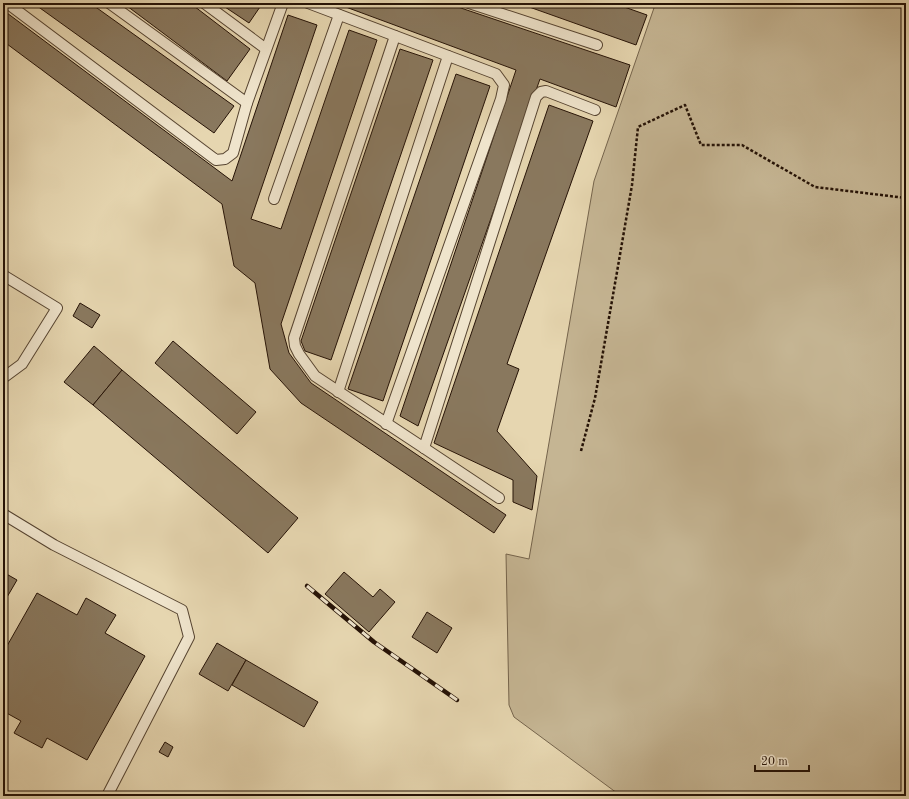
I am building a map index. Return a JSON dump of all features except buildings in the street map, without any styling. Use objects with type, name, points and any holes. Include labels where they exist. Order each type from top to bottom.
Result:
[{"type":"lane","points":[[7,3],[216,160],[225,158],[233,153],[247,103],[283,3]]},
{"type":"lane","points":[[109,3],[247,103]]},
{"type":"lane","points":[[204,3],[266,49]]},
{"type":"lane","points":[[308,3],[496,74],[504,85],[501,99],[386,424]]},
{"type":"lane","points":[[469,3],[597,45]]},
{"type":"lane","points":[[274,199],[339,15]]},
{"type":"lane","points":[[396,36],[294,338],[295,346],[315,376],[499,498]]},
{"type":"lane","points":[[338,392],[448,56]]},
{"type":"lane","points":[[424,448],[536,97],[541,92],[546,91],[595,110]]},
{"type":"lane","points":[[3,275],[57,308],[22,364],[3,378]]},
{"type":"lane","points":[[3,514],[54,545],[182,610],[190,637],[107,796]]},
{"type":"path","points":[[581,451],[595,398],[615,286],[632,185],[638,127],[685,105],[701,145],[742,145],[815,187],[906,198]]},
{"type":"shaded area","points":[[650,3],[906,3],[906,796],[621,796],[514,717],[509,705],[506,554],[529,559],[594,181],[655,5]]},
{"type":"railway","points":[[307,586],[374,642],[457,700]]}]
